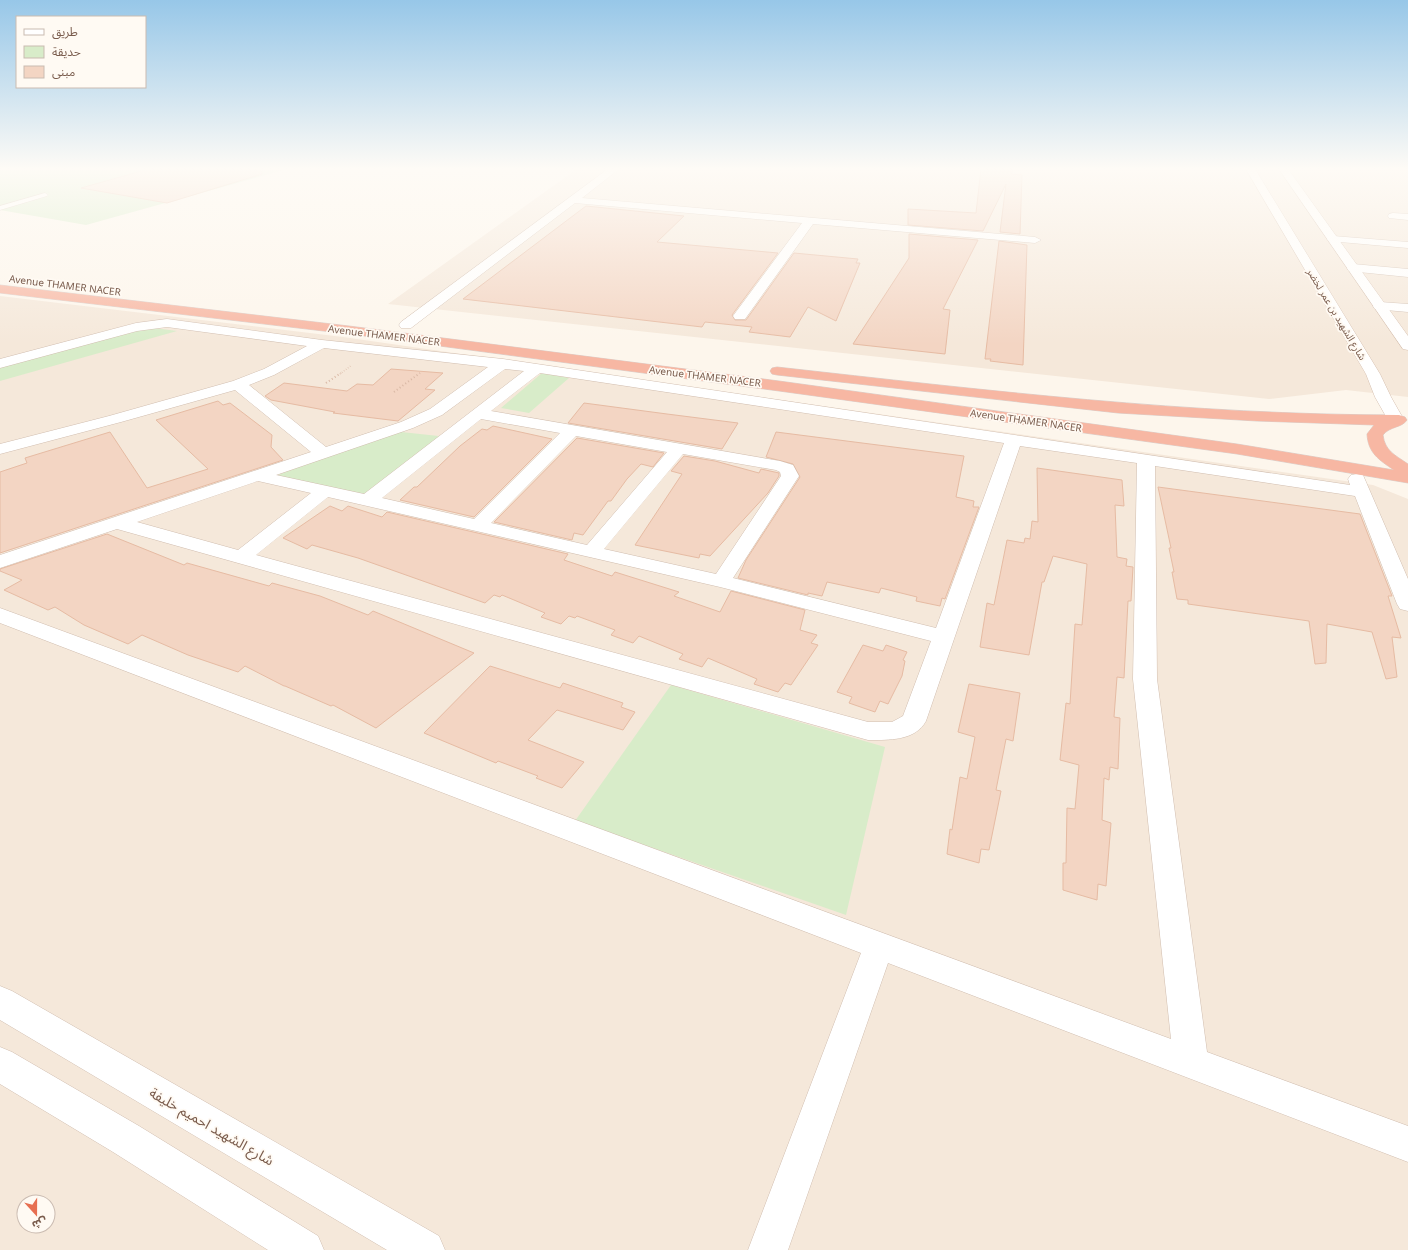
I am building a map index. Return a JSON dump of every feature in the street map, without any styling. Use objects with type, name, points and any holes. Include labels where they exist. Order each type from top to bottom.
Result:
[{"type":"highway","name":"Avenue THAMER NACER","points":[[0,277],[694,361]]},
{"type":"highway","name":"Avenue THAMER NACER","points":[[0,289],[349,330],[779,386],[1237,449],[1408,478]]},
{"type":"highway","name":"Avenue THAMER NACER","points":[[763,369],[1119,408],[1264,417],[1402,419]]},
{"type":"highway","points":[[1402,419],[1382,426],[1375,434],[1376,444],[1386,457],[1408,472]]},
{"type":"street","points":[[406,325],[536,227]]},
{"type":"street","points":[[740,316],[805,227]]},
{"type":"street","points":[[893,227],[1035,240]]},
{"type":"street","name":"شارع الشهيد بن عمر لخضر","points":[[1285,227],[1373,374],[1382,396],[1402,419]]},
{"type":"street","points":[[1325,227],[1408,346]]},
{"type":"street","points":[[1333,239],[1408,245]]},
{"type":"street","points":[[1353,268],[1408,272]]},
{"type":"street","points":[[1380,306],[1408,308]]},
{"type":"street","points":[[0,364],[136,327],[158,323],[322,344],[537,368],[1362,492]]},
{"type":"street","points":[[0,449],[115,419],[238,384],[269,372],[322,344]]},
{"type":"street","points":[[0,562],[324,454],[424,418],[436,412],[503,364]]},
{"type":"street","points":[[367,501],[537,368]]},
{"type":"street","points":[[238,384],[324,454]]},
{"type":"street","points":[[478,414],[780,466],[789,472],[790,476],[721,581]]},
{"type":"street","points":[[478,526],[572,430]]},
{"type":"street","points":[[118,523],[868,731],[894,732],[907,728],[914,721],[1014,439]]},
{"type":"street","points":[[591,552],[679,448]]},
{"type":"street","points":[[1146,459],[1145,679],[1191,1062]]},
{"type":"street","points":[[1353,468],[1408,604]]},
{"type":"street","points":[[258,476],[721,581],[944,637]]},
{"type":"street","points":[[241,557],[325,491]]},
{"type":"street","points":[[0,615],[1408,1144]]},
{"type":"street","points":[[768,1250],[879,945]]},
{"type":"street","name":"شارع الشهيد احميم خليفة","points":[[0,1002],[425,1250]]},
{"type":"street","points":[[0,1064],[126,1139],[304,1250]]},
{"type":"shaded area","points":[[495,227],[1408,227],[1408,397],[1346,390],[1269,399],[388,304]]},
{"type":"shaded area","points":[[0,296],[343,337],[1373,485],[1408,499],[1408,1250],[0,1250]]},
{"type":"green space","points":[[147,327],[177,331],[0,381],[0,367]]},
{"type":"green space","points":[[542,373],[569,378],[529,413],[501,408]]},
{"type":"green space","points":[[392,431],[448,437],[367,497],[275,476]]},
{"type":"green space","points":[[671,685],[885,747],[846,915],[575,821]]},
{"type":"building","points":[[558,227],[672,227],[657,242],[778,253],[732,315],[735,320],[746,320],[794,253],[858,259],[856,263],[860,263],[836,321],[808,307],[790,337],[749,332],[752,327],[705,322],[702,327],[463,299]]},
{"type":"building","points":[[937,227],[985,227],[983,231]]},
{"type":"building","points":[[1001,227],[1020,227],[1020,234],[1000,232]]},
{"type":"building","points":[[909,234],[978,240],[943,309],[950,310],[945,354],[853,344],[909,258]]},
{"type":"building","points":[[999,241],[1027,245],[1023,365],[985,359]]},
{"type":"building","points":[[391,369],[443,373],[425,389],[435,390],[398,421],[333,413],[335,412],[271,400],[265,396],[284,383],[347,391],[357,384],[373,385]]},
{"type":"building","points":[[218,401],[223,405],[230,403],[272,435],[271,447],[283,460],[0,553],[0,472],[27,463],[25,458],[110,432],[147,488],[208,469],[156,420]]},
{"type":"building","points":[[584,403],[738,423],[722,449],[568,423]]},
{"type":"building","points":[[493,426],[552,439],[474,517],[400,500],[414,487],[417,487],[460,446],[482,429],[487,430]]},
{"type":"building","points":[[776,432],[964,456],[956,497],[974,501],[973,507],[979,507],[945,599],[942,598],[940,606],[916,601],[917,597],[881,588],[879,593],[827,582],[822,596],[808,593],[808,595],[738,578],[746,560],[800,477],[793,464],[766,457]]},
{"type":"building","points":[[577,438],[664,453],[653,467],[641,464],[627,479],[611,501],[608,501],[583,535],[574,533],[572,540],[494,522]]},
{"type":"building","points":[[684,456],[715,461],[759,473],[761,469],[779,473],[779,476],[768,493],[710,556],[700,554],[699,558],[635,545],[682,474],[671,471]]},
{"type":"building","points":[[1037,468],[1122,480],[1124,506],[1115,505],[1117,557],[1127,559],[1126,566],[1133,567],[1131,601],[1128,601],[1124,678],[1117,677],[1114,717],[1120,718],[1118,769],[1110,767],[1109,780],[1104,778],[1102,820],[1111,823],[1106,886],[1098,884],[1097,900],[1063,890],[1063,863],[1066,863],[1067,808],[1075,809],[1079,765],[1060,760],[1066,703],[1070,704],[1075,624],[1082,625],[1087,564],[1053,556],[1044,582],[1042,582],[1029,655],[980,647],[987,603],[994,605],[1007,540],[1024,543],[1025,538],[1030,539],[1032,521],[1038,522]]},
{"type":"building","points":[[1158,487],[1360,514],[1392,596],[1388,596],[1401,638],[1392,637],[1397,677],[1386,679],[1372,632],[1327,624],[1326,663],[1315,664],[1309,621],[1188,604],[1188,600],[1177,599],[1172,572],[1174,572],[1169,548],[1171,548]]},
{"type":"building","points":[[330,506],[342,511],[348,506],[382,517],[387,512],[568,554],[564,560],[612,576],[615,572],[679,592],[674,596],[720,612],[731,591],[805,610],[800,630],[817,635],[811,643],[818,645],[791,685],[785,683],[778,692],[754,684],[757,679],[708,658],[702,667],[679,659],[683,654],[639,636],[633,643],[611,635],[615,630],[577,616],[575,618],[569,616],[561,624],[541,617],[545,613],[502,595],[500,597],[494,595],[485,603],[358,558],[312,545],[307,549],[283,538]]},
{"type":"building","points":[[107,534],[184,565],[187,563],[269,586],[272,583],[320,596],[368,615],[373,611],[474,653],[376,728],[333,705],[331,706],[284,686],[245,666],[238,672],[188,655],[142,635],[128,644],[84,625],[55,607],[48,610],[4,590],[22,580],[0,571],[0,569]]},
{"type":"building","points":[[863,645],[883,651],[886,645],[907,652],[903,660],[905,661],[902,676],[888,704],[880,701],[875,712],[849,703],[852,697],[837,692]]},
{"type":"building","points":[[490,666],[560,688],[563,683],[623,703],[621,707],[635,712],[623,730],[557,710],[528,740],[584,762],[562,788],[536,778],[538,776],[498,761],[496,763],[424,733]]},
{"type":"building","points":[[969,684],[1020,693],[1013,741],[1006,739],[996,790],[1001,791],[989,850],[981,849],[979,863],[947,854],[950,829],[952,830],[960,777],[967,779],[975,737],[958,732]]}]
